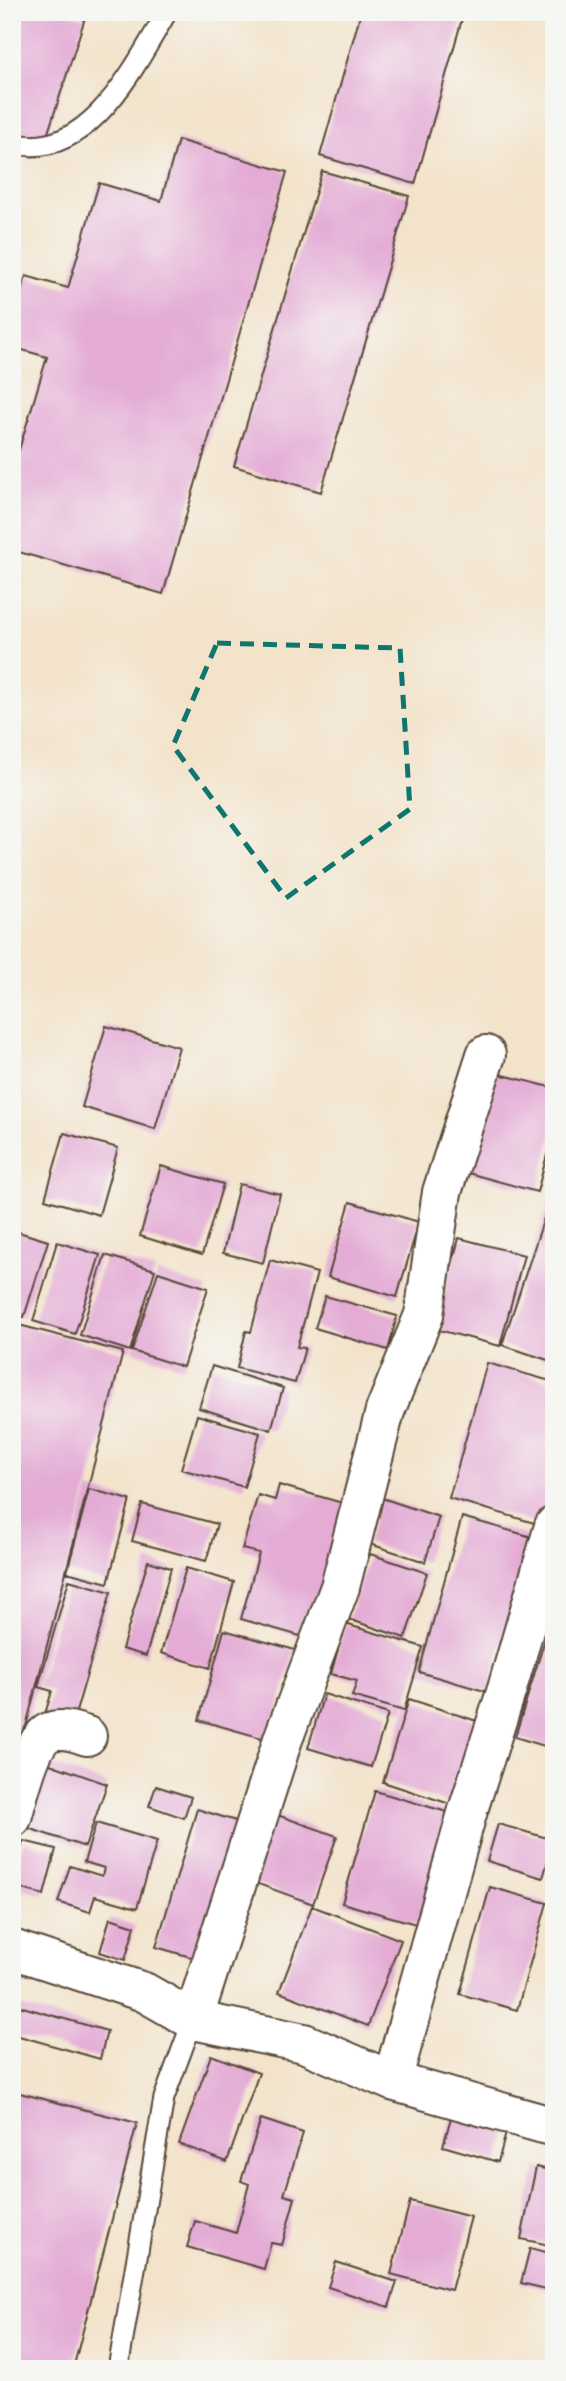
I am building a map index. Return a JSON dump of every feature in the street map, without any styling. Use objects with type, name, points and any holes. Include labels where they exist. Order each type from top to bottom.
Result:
[{"type":"street","points":[[193,2020],[283,1739],[340,1587],[385,1411],[424,1315],[442,1192],[486,1055]]},
{"type":"street","points":[[392,2081],[468,1810],[507,1689],[554,1525]]},
{"type":"street","points":[[12,1818],[28,1767],[40,1740],[49,1732],[63,1729],[87,1736]]},
{"type":"street","points":[[12,1949],[144,1992],[193,2020],[303,2043],[392,2081],[554,2127]]},
{"type":"lane","points":[[12,144],[43,145],[64,138],[90,121],[116,95],[167,12]]},
{"type":"lane","points":[[118,2369],[164,2098],[193,2020]]},
{"type":"highlighted area","points":[[217,643],[400,648],[410,809],[286,898],[173,746]]},
{"type":"building","points":[[16,12],[66,12],[85,18],[45,142],[12,132],[12,24]]},
{"type":"building","points":[[361,12],[464,12],[415,184],[320,156]]},
{"type":"building","points":[[178,140],[287,172],[163,594],[12,550],[12,473],[47,357],[12,347],[12,321],[26,276],[68,288],[99,183],[161,201]]},
{"type":"building","points":[[322,171],[409,196],[321,492],[234,466]]},
{"type":"building","points":[[106,1026],[179,1047],[155,1129],[82,1107]]},
{"type":"building","points":[[495,1073],[554,1088],[554,1129],[537,1192],[468,1173]]},
{"type":"building","points":[[64,1133],[118,1148],[99,1215],[45,1199]]},
{"type":"building","points":[[161,1166],[223,1184],[202,1255],[140,1236]]},
{"type":"building","points":[[239,1184],[280,1194],[263,1263],[223,1253]]},
{"type":"building","points":[[554,1191],[554,1362],[502,1345]]},
{"type":"building","points":[[350,1202],[419,1222],[397,1297],[328,1277]]},
{"type":"building","points":[[12,1230],[48,1241],[24,1317],[12,1314]]},
{"type":"building","points":[[459,1238],[524,1255],[500,1346],[435,1329]]},
{"type":"building","points":[[57,1242],[100,1255],[75,1334],[33,1321]]},
{"type":"building","points":[[105,1255],[155,1270],[130,1351],[80,1335]]},
{"type":"building","points":[[270,1260],[317,1273],[297,1347],[305,1348],[295,1383],[237,1368],[246,1331],[251,1332]]},
{"type":"building","points":[[158,1272],[208,1288],[183,1367],[132,1351]]},
{"type":"building","points":[[325,1296],[397,1316],[388,1350],[315,1328]]},
{"type":"building","points":[[15,1324],[123,1352],[18,1757],[12,1756],[12,1336]]},
{"type":"building","points":[[487,1363],[554,1382],[554,1482],[541,1525],[449,1498]]},
{"type":"building","points":[[212,1366],[283,1388],[271,1430],[199,1408]]},
{"type":"building","points":[[197,1415],[260,1433],[244,1487],[181,1469]]},
{"type":"building","points":[[279,1485],[346,1504],[307,1638],[241,1619],[259,1553],[242,1549],[258,1495],[275,1500]]},
{"type":"building","points":[[89,1489],[130,1500],[108,1583],[67,1572]]},
{"type":"building","points":[[382,1498],[439,1517],[425,1562],[367,1543]]},
{"type":"building","points":[[142,1504],[217,1524],[206,1561],[132,1541]]},
{"type":"building","points":[[462,1517],[532,1537],[488,1692],[419,1672]]},
{"type":"building","points":[[370,1554],[427,1573],[405,1638],[348,1619]]},
{"type":"building","points":[[148,1561],[171,1568],[146,1656],[122,1649]]},
{"type":"building","points":[[186,1568],[234,1582],[210,1668],[161,1653]]},
{"type":"building","points":[[69,1580],[111,1592],[73,1722],[45,1714],[52,1691],[38,1687]]},
{"type":"building","points":[[554,1613],[554,1749],[515,1737]]},
{"type":"building","points":[[345,1624],[423,1647],[404,1711],[352,1696],[357,1681],[331,1674]]},
{"type":"building","points":[[224,1630],[295,1650],[269,1740],[199,1720]]},
{"type":"building","points":[[324,1694],[388,1714],[371,1767],[308,1748]]},
{"type":"building","points":[[409,1699],[489,1725],[462,1808],[383,1782]]},
{"type":"building","points":[[47,1763],[107,1784],[85,1847],[25,1827]]},
{"type":"building","points":[[156,1786],[191,1797],[184,1818],[149,1806]]},
{"type":"building","points":[[375,1791],[464,1817],[430,1928],[342,1903]]},
{"type":"building","points":[[197,1809],[252,1826],[198,1959],[156,1947]]},
{"type":"building","points":[[266,1811],[337,1836],[313,1904],[242,1878]]},
{"type":"building","points":[[96,1823],[157,1841],[137,1908],[95,1896],[90,1912],[58,1902],[70,1866],[102,1876],[104,1868],[84,1862]]},
{"type":"building","points":[[498,1824],[554,1840],[543,1878],[487,1861]]},
{"type":"building","points":[[23,1841],[56,1849],[44,1895],[12,1886]]},
{"type":"building","points":[[490,1887],[547,1903],[517,2010],[460,1994]]},
{"type":"building","points":[[312,1906],[401,1940],[368,2026],[279,1992]]},
{"type":"building","points":[[110,1918],[135,1926],[125,1960],[100,1952]]},
{"type":"building","points":[[12,2004],[107,2031],[100,2059],[12,2034]]},
{"type":"building","points":[[211,2055],[259,2073],[227,2162],[179,2144]]},
{"type":"building","points":[[12,2091],[137,2123],[73,2369],[12,2369]]},
{"type":"building","points":[[454,2107],[509,2122],[498,2162],[443,2146]]},
{"type":"building","points":[[261,2119],[303,2133],[284,2195],[295,2198],[282,2245],[271,2243],[264,2269],[187,2247],[195,2221],[236,2233],[249,2184],[241,2181]]},
{"type":"building","points":[[536,2167],[554,2171],[554,2246],[521,2239]]},
{"type":"building","points":[[410,2201],[471,2217],[451,2290],[391,2274]]},
{"type":"building","points":[[530,2248],[554,2254],[554,2291],[521,2283]]},
{"type":"building","points":[[336,2262],[397,2282],[389,2307],[328,2287]]}]
